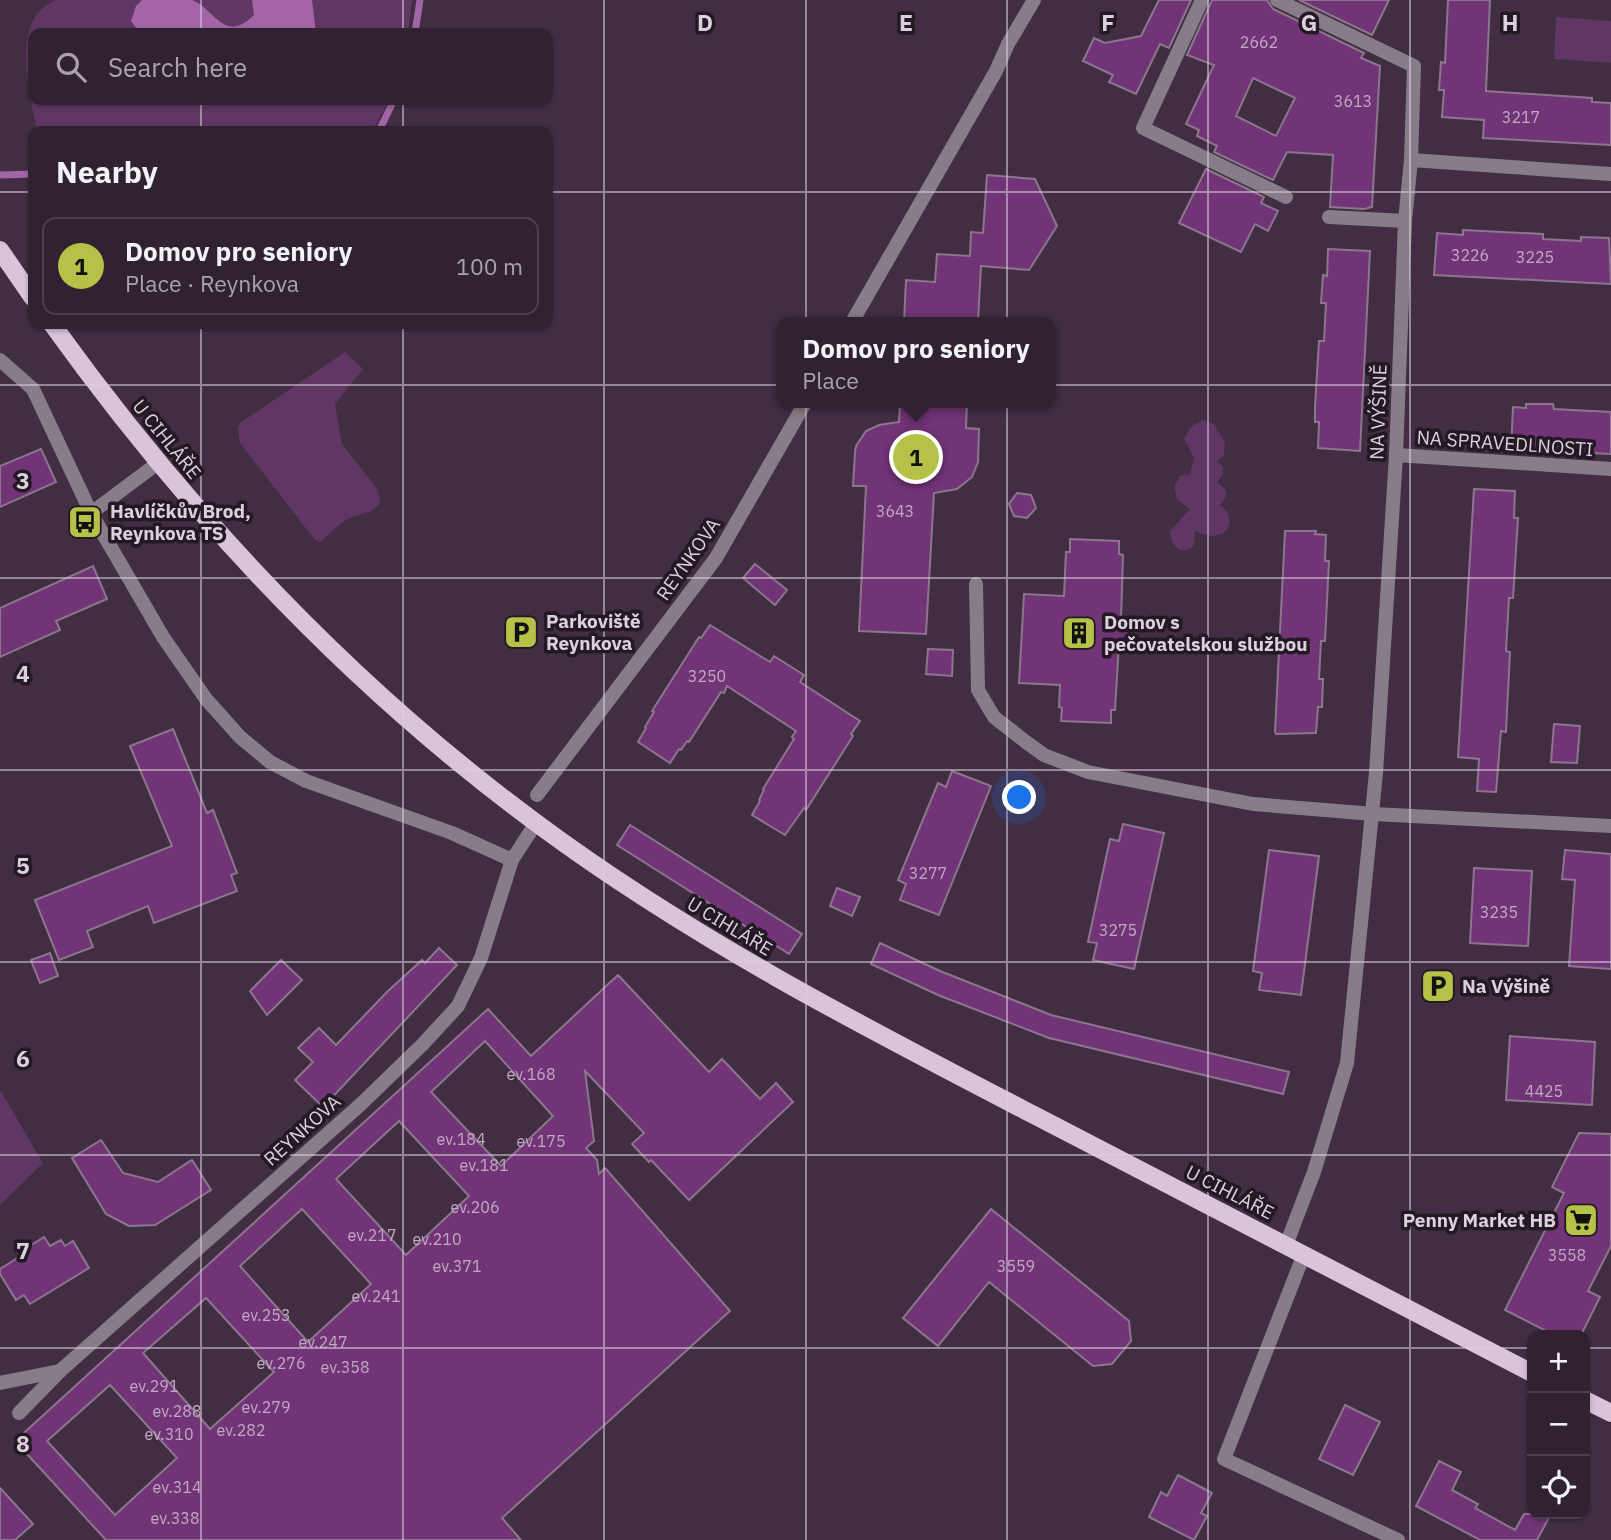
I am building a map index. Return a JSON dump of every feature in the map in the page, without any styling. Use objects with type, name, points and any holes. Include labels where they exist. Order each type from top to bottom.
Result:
[{"type":"main road","points":[[0,250],[28,291]]},
{"type":"main road","name":"U CIHLÁŘE","points":[[55,329],[158,463],[252,569],[365,680],[431,738],[536,823],[655,905],[786,984],[1527,1370]]},
{"type":"main road","points":[[1590,1402],[1611,1413]]},
{"type":"street","points":[[855,317],[1034,0]]},
{"type":"street","points":[[1202,0],[1143,128],[1286,197]]},
{"type":"street","name":"NA VÝŠINĚ","points":[[1278,0],[1415,66],[1405,221],[1396,455],[1373,814],[1347,1063],[1314,1172],[1286,1245]]},
{"type":"street","points":[[1411,160],[1611,174]]},
{"type":"street","points":[[1329,217],[1405,221]]},
{"type":"street","points":[[0,360],[33,389],[91,513],[163,637],[221,717],[270,762],[306,781],[452,833],[512,860]]},
{"type":"street","name":"REYNKOVA","points":[[537,795],[716,558],[802,408]]},
{"type":"street","name":"NA SPRAVEDLNOSTI","points":[[1396,455],[1611,469]]},
{"type":"street","points":[[91,513],[158,463]]},
{"type":"street","points":[[976,584],[978,690],[994,717],[1044,755],[1088,772],[1253,804],[1373,814],[1611,826]]},
{"type":"street","name":"REYNKOVA","points":[[19,1413],[60,1371],[360,1105],[458,1006],[481,958],[512,860],[536,823]]},
{"type":"street","points":[[1304,1254],[1224,1459],[1398,1540]]},
{"type":"street","points":[[0,1382],[60,1371]]},
{"type":"street","points":[[1590,1402],[1611,1408]]},
{"type":"shaded area","points":[[56,0],[412,0],[409,28],[31,28],[41,10]]},
{"type":"shaded area","points":[[142,0],[192,0],[220,21],[235,26],[254,15],[252,0],[312,0],[315,28],[136,28],[131,21],[136,6]]},
{"type":"shaded area","points":[[1556,17],[1611,21],[1611,63],[1554,59]]},
{"type":"shaded area","points":[[28,37],[28,84],[26,58]]},
{"type":"shaded area","points":[[32,105],[386,105],[376,126],[36,126]]},
{"type":"shaded area","points":[[345,352],[363,369],[335,404],[342,444],[375,486],[380,502],[372,510],[346,520],[320,542],[315,540],[240,443],[238,428],[240,423]]},
{"type":"shaded area","points":[[1203,420],[1214,424],[1225,443],[1224,455],[1217,461],[1223,467],[1223,474],[1217,482],[1226,490],[1226,497],[1220,505],[1230,519],[1224,533],[1208,536],[1195,531],[1194,545],[1190,549],[1181,550],[1174,545],[1170,531],[1190,509],[1177,499],[1174,487],[1180,476],[1190,474],[1194,458],[1184,438],[1192,426]]},
{"type":"shaded area","points":[[0,1090],[43,1163],[0,1205]]},
{"type":"building","points":[[1159,0],[1191,0],[1169,48],[1160,44],[1136,94],[1109,82],[1113,75],[1083,61],[1094,38],[1105,43],[1141,36]]},
{"type":"building","points":[[1212,0],[1267,0],[1273,9],[1364,53],[1361,58],[1380,66],[1372,207],[1330,207],[1333,155],[1287,152],[1273,180],[1214,152],[1217,146],[1197,136],[1199,130],[1186,124],[1214,65],[1187,55]],"holes":[[[1253,78],[1295,98],[1276,136],[1236,116]]]},
{"type":"building","points":[[1299,0],[1389,0],[1372,35]]},
{"type":"building","points":[[1448,0],[1490,0],[1486,91],[1592,98],[1592,102],[1611,103],[1611,145],[1483,138],[1484,120],[1442,117],[1444,90],[1439,90],[1441,62],[1445,63]]},
{"type":"building","points":[[1206,169],[1264,197],[1261,203],[1278,211],[1268,231],[1255,224],[1241,252],[1179,223]]},
{"type":"building","points":[[987,175],[1035,179],[1057,226],[1029,270],[981,266],[978,317],[904,317],[906,280],[935,282],[937,254],[970,256],[971,232],[983,233]]},
{"type":"building","points":[[1463,230],[1543,234],[1543,239],[1581,241],[1581,237],[1609,238],[1611,284],[1434,275],[1437,233],[1463,235]]},
{"type":"building","points":[[1328,249],[1370,251],[1360,451],[1318,448],[1319,422],[1315,422],[1315,407],[1319,341],[1324,341],[1326,303],[1321,303],[1323,275],[1327,276]]},
{"type":"building","points":[[1526,404],[1553,404],[1554,409],[1611,412],[1611,454],[1511,449],[1513,407],[1526,408]]},
{"type":"building","points":[[900,408],[967,408],[966,428],[979,429],[978,462],[972,477],[957,489],[934,493],[926,634],[859,631],[866,486],[853,486],[856,446],[866,431],[879,425],[899,422]]},
{"type":"building","points":[[41,449],[56,482],[0,507],[0,466]]},
{"type":"building","points":[[1474,489],[1515,491],[1514,518],[1518,518],[1513,598],[1509,598],[1506,651],[1510,652],[1506,732],[1501,731],[1496,792],[1477,791],[1479,759],[1458,757]]},
{"type":"building","points":[[1017,493],[1031,495],[1036,508],[1027,518],[1014,516],[1009,504]]},
{"type":"building","points":[[1285,531],[1316,531],[1315,534],[1326,535],[1325,561],[1329,561],[1325,641],[1321,641],[1319,679],[1323,679],[1322,707],[1318,707],[1316,733],[1276,734],[1275,731]]},
{"type":"building","name":"Domov s pečovatelskou službou","points":[[1070,539],[1119,541],[1119,554],[1123,555],[1121,621],[1136,622],[1135,645],[1119,644],[1115,710],[1111,710],[1111,723],[1061,721],[1060,685],[1019,683],[1024,594],[1064,596],[1066,552],[1070,552]]},
{"type":"building","points":[[755,564],[787,590],[775,605],[743,578]]},
{"type":"building","points":[[93,566],[107,599],[56,621],[60,630],[0,657],[0,608]]},
{"type":"building","points":[[710,625],[770,662],[774,656],[804,675],[800,682],[860,721],[806,810],[804,808],[785,835],[752,815],[763,789],[794,739],[792,737],[796,731],[727,686],[689,742],[679,749],[670,763],[638,742],[654,712],[652,711],[699,637],[701,638]]},
{"type":"building","points":[[928,649],[953,650],[952,676],[926,674]]},
{"type":"building","points":[[1554,724],[1580,726],[1577,763],[1551,762]]},
{"type":"building","points":[[173,729],[207,813],[213,810],[237,873],[231,875],[237,891],[154,923],[148,906],[87,931],[93,947],[59,960],[35,900],[172,846],[130,746]]},
{"type":"building","points":[[952,771],[991,786],[939,915],[900,900],[906,884],[898,880],[938,783],[946,787]]},
{"type":"building","points":[[1123,824],[1164,833],[1134,969],[1093,960],[1097,943],[1088,942],[1110,839],[1119,841]]},
{"type":"building","points":[[630,825],[802,934],[789,954],[617,845]]},
{"type":"building","points":[[1269,850],[1319,856],[1301,995],[1259,990],[1262,973],[1253,971]]},
{"type":"building","points":[[1565,850],[1611,854],[1611,969],[1569,966],[1575,880],[1562,879]]},
{"type":"building","points":[[1474,868],[1532,871],[1528,946],[1470,943]]},
{"type":"building","points":[[837,888],[860,897],[852,916],[830,906]]},
{"type":"building","points":[[880,943],[940,971],[1051,1015],[1289,1072],[1283,1094],[1049,1038],[938,995],[871,964]]},
{"type":"building","points":[[439,948],[457,965],[323,1107],[295,1080],[313,1062],[298,1048],[319,1028],[336,1045],[388,991],[422,960],[425,963]]},
{"type":"building","points":[[50,953],[58,976],[40,983],[31,960]]},
{"type":"building","points":[[281,960],[302,980],[267,1015],[250,991]]},
{"type":"building","points":[[618,975],[709,1072],[722,1059],[760,1099],[776,1083],[793,1102],[689,1200],[632,1144],[644,1133],[585,1071],[594,1141],[586,1148],[597,1160],[599,1174],[605,1168],[730,1311],[502,1518],[521,1540],[106,1540],[15,1441],[488,1009],[531,1056]],"holes":[[[485,1041],[553,1116],[501,1166],[431,1092]],[[399,1121],[469,1196],[406,1255],[336,1179]],[[302,1209],[371,1284],[308,1342],[240,1266]],[[206,1298],[274,1372],[210,1429],[143,1353]],[[110,1385],[177,1458],[115,1515],[47,1441]]]},
{"type":"building","points":[[1510,1036],[1595,1042],[1592,1105],[1506,1100]]},
{"type":"building","name":"Penny Market HB","points":[[1579,1133],[1611,1134],[1611,1246],[1588,1291],[1600,1297],[1584,1330],[1544,1330],[1505,1310],[1564,1193],[1552,1187]]},
{"type":"building","points":[[101,1140],[123,1173],[158,1182],[192,1160],[211,1190],[155,1225],[129,1226],[106,1214],[72,1158]]},
{"type":"building","points":[[991,1209],[1129,1321],[1131,1341],[1112,1364],[1093,1366],[989,1282],[938,1346],[903,1318]]},
{"type":"building","points":[[44,1237],[50,1246],[61,1240],[65,1246],[73,1241],[89,1268],[30,1304],[24,1295],[16,1300],[0,1274],[0,1269]]},
{"type":"building","points":[[1345,1405],[1380,1422],[1353,1475],[1319,1459]]},
{"type":"building","points":[[1439,1461],[1461,1472],[1452,1490],[1478,1504],[1475,1508],[1515,1530],[1524,1514],[1527,1514],[1527,1519],[1548,1519],[1537,1540],[1480,1540],[1416,1506]]},
{"type":"building","points":[[1178,1475],[1212,1493],[1201,1513],[1207,1516],[1194,1540],[1149,1517],[1161,1492],[1167,1496]]},
{"type":"building","points":[[0,1488],[33,1524],[15,1540],[0,1540]]},
{"type":"waterway","points":[[416,28],[420,0]]},
{"type":"waterway","points":[[381,126],[392,105]]},
{"type":"waterway","points":[[0,175],[28,174]]},
{"type":"place","name":"Domov pro seniory","points":[[916,457]]},
{"type":"place","name":"Havlíčkův Brod, Reynkova TS","points":[[85,522]]},
{"type":"place","name":"Parkoviště Reynkova","points":[[521,632]]},
{"type":"place","name":"Domov s pečovatelskou službou","points":[[1079,633]]},
{"type":"place","name":"Na Výšině","points":[[1438,986]]},
{"type":"place","name":"Penny Market HB","points":[[1581,1220]]}]
